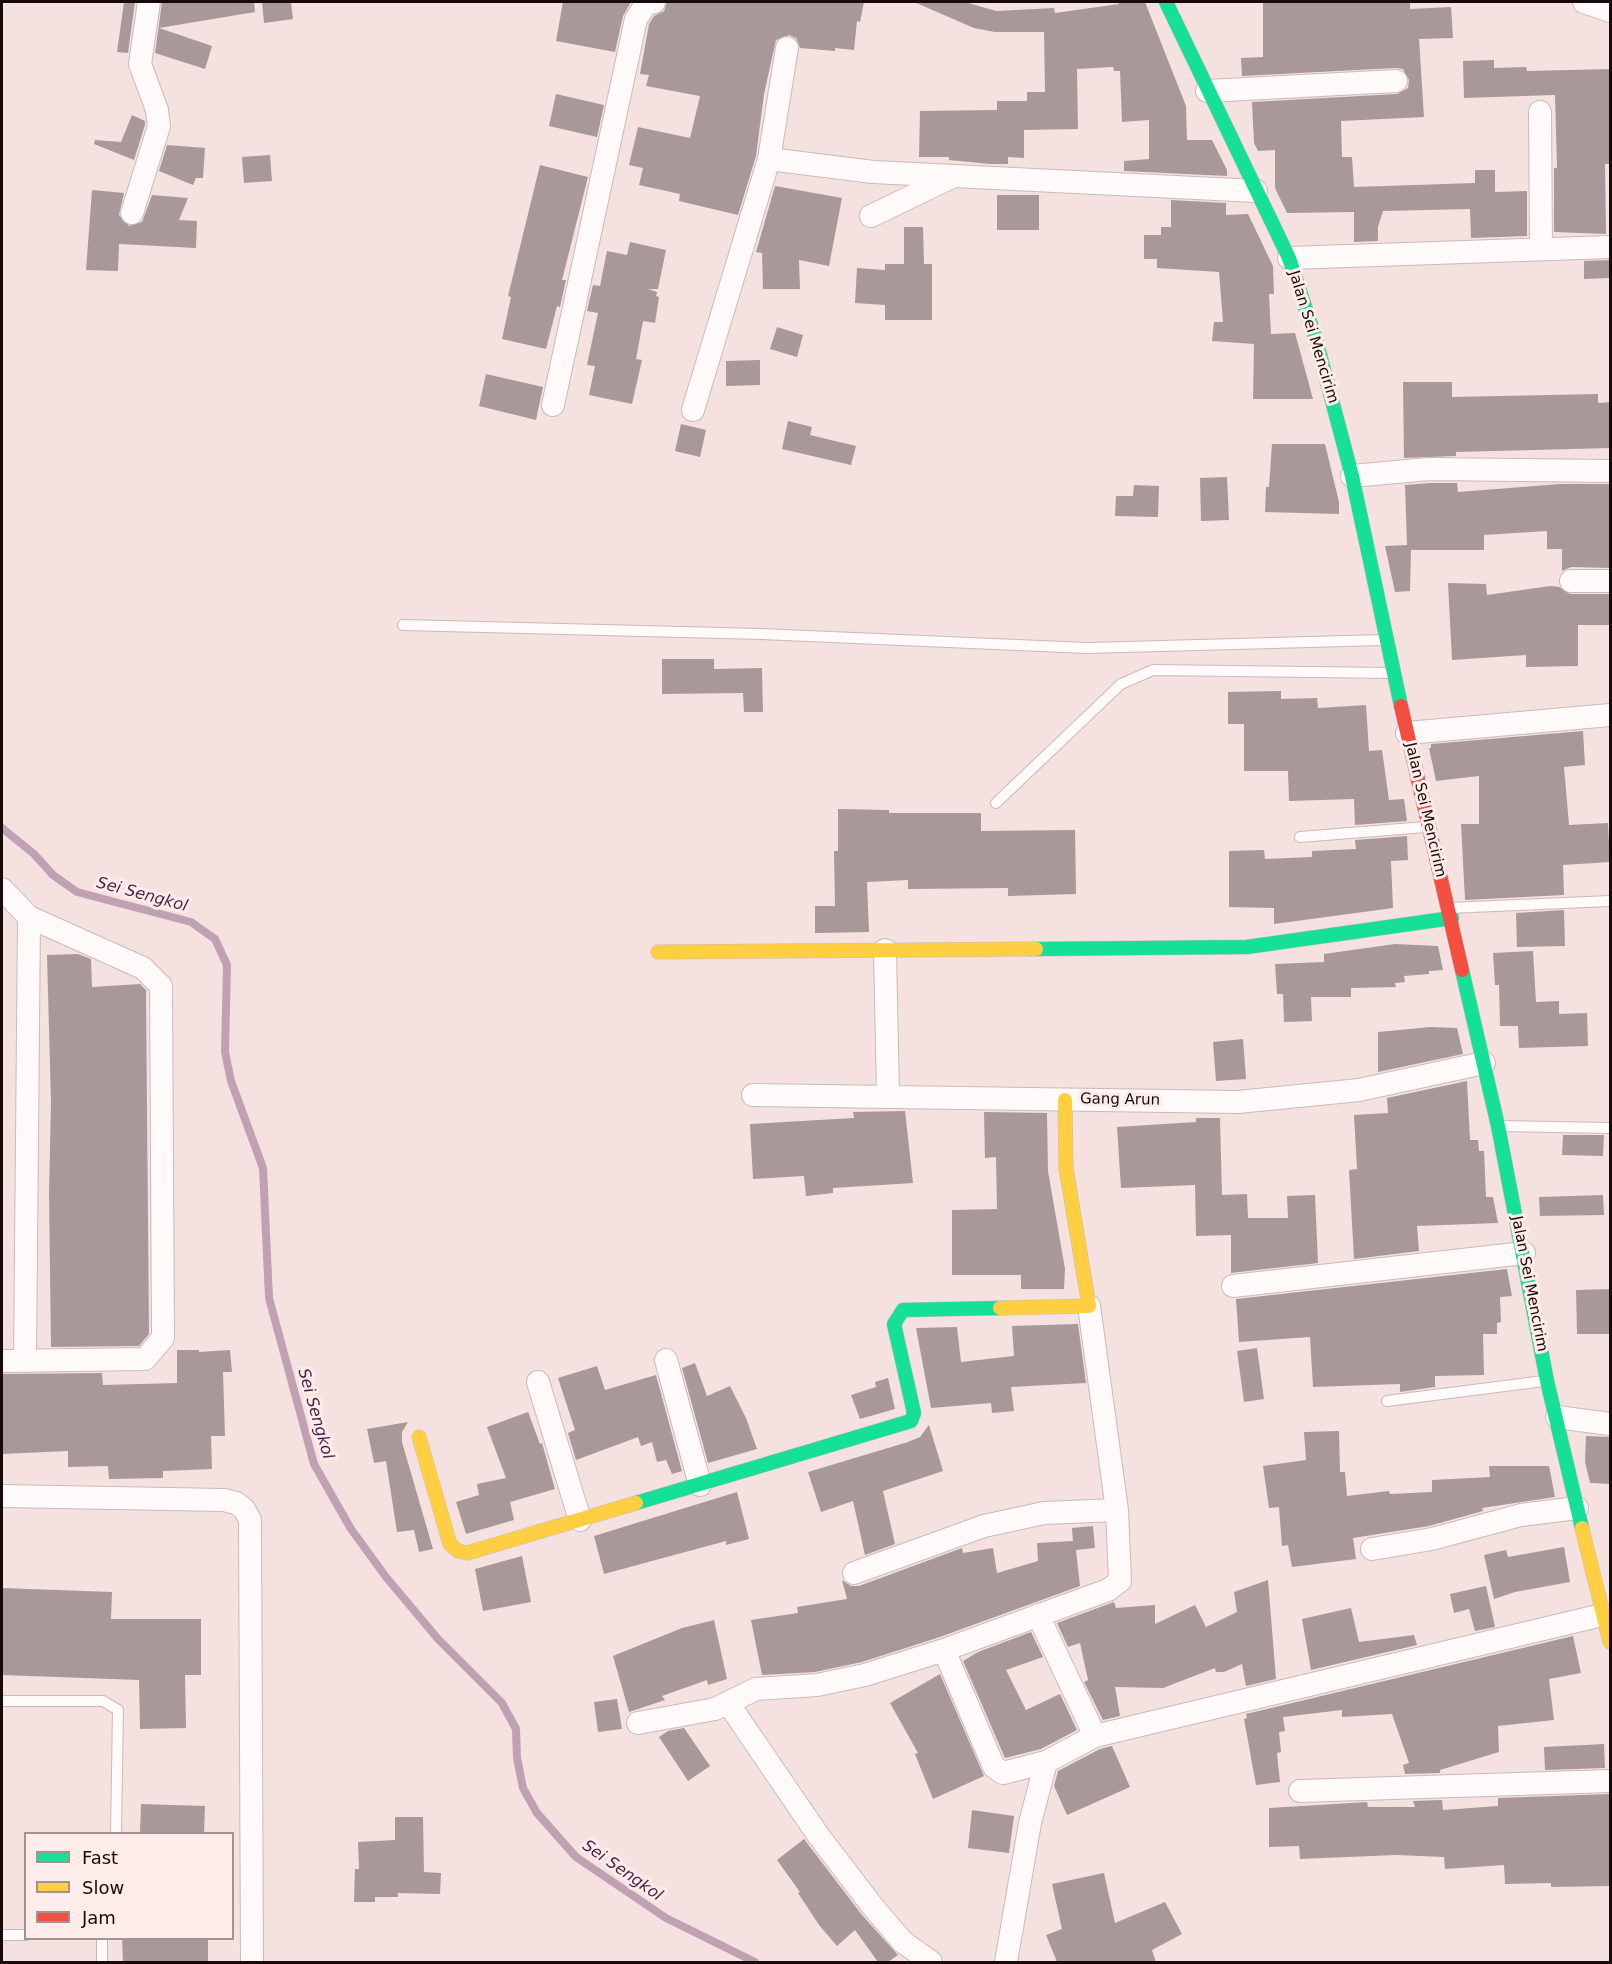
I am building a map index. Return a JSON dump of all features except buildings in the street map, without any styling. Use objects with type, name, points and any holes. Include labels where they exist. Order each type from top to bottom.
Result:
[{"type":"street","points":[[132,213],[159,126],[157,110],[140,64],[149,2]]},
{"type":"street","points":[[553,405],[636,19],[646,4],[654,2]]},
{"type":"street","name":"Jalan Sei Mencirim","points":[[1166,2],[1289,258],[1316,340],[1352,476],[1407,733],[1498,1126],[1547,1381],[1602,1615],[1611,1642]]},
{"type":"street","points":[[1584,2],[1611,11]]},
{"type":"street","points":[[693,410],[770,159],[787,48]]},
{"type":"street","points":[[1207,91],[1396,81]]},
{"type":"street","points":[[1540,112],[1541,249]]},
{"type":"street","points":[[770,159],[873,172],[1256,191]]},
{"type":"street","points":[[871,216],[954,176]]},
{"type":"street","points":[[1289,258],[1611,247]]},
{"type":"street","points":[[1352,476],[1429,469],[1611,471]]},
{"type":"street","points":[[1571,581],[1611,581]]},
{"type":"street","points":[[1407,733],[1611,715]]},
{"type":"street","points":[[2,889],[28,917],[143,968],[161,987],[163,1338],[145,1359],[2,1361]]},
{"type":"street","points":[[658,952],[1247,946],[1450,913]]},
{"type":"street","points":[[25,1361],[28,917]]},
{"type":"street","points":[[885,950],[888,1097]]},
{"type":"street","name":"Gang Arun","points":[[753,1095],[1238,1102],[1359,1090],[1484,1063]]},
{"type":"street","points":[[638,1723],[715,1709],[756,1689],[817,1685],[865,1675],[944,1650],[1108,1590],[1120,1581],[1118,1510],[1089,1306],[1066,1168],[1065,1100]]},
{"type":"street","points":[[1233,1286],[1524,1253]]},
{"type":"street","points":[[419,1437],[450,1544],[458,1551],[467,1553],[911,1420],[914,1413],[894,1324],[903,1310],[1089,1306]]},
{"type":"street","points":[[666,1360],[700,1485]]},
{"type":"street","points":[[538,1382],[580,1520]]},
{"type":"street","points":[[1557,1417],[1611,1424]]},
{"type":"street","points":[[2,1496],[224,1500],[236,1503],[244,1509],[250,1520],[252,1962]]},
{"type":"street","points":[[1372,1549],[1432,1539],[1521,1515],[1577,1508]]},
{"type":"street","points":[[854,1573],[984,1526],[1044,1513],[1118,1510]]},
{"type":"street","points":[[1038,1615],[1095,1736]]},
{"type":"street","points":[[944,1650],[994,1767],[1003,1773],[1046,1762],[1095,1736],[1602,1615]]},
{"type":"street","points":[[728,1703],[818,1835],[873,1907],[903,1942],[931,1962]]},
{"type":"street","points":[[1006,1962],[1030,1823],[1046,1762]]},
{"type":"street","points":[[1300,1791],[1611,1781]]},
{"type":"lane","points":[[403,626],[761,634],[1087,648],[1388,640]]},
{"type":"lane","points":[[996,803],[1121,684],[1153,670],[1394,673]]},
{"type":"lane","points":[[1300,837],[1429,827]]},
{"type":"lane","points":[[1450,913],[1611,901]]},
{"type":"lane","points":[[1498,1126],[1611,1128]]},
{"type":"lane","points":[[1387,1401],[1547,1381]]},
{"type":"lane","points":[[2,1701],[103,1701],[118,1710],[116,1832]]},
{"type":"lane","points":[[2,1935],[24,1935]]},
{"type":"lane","points":[[102,1940],[102,1962]]},
{"type":"waterway","name":"Sei Sengkol","points":[[2,828],[34,854],[53,875],[77,892],[191,922],[215,939],[227,965],[225,1052],[231,1081],[263,1168],[269,1298],[314,1464],[351,1529],[386,1577],[438,1639],[502,1703],[516,1729],[517,1758],[523,1788],[537,1813],[576,1857],[666,1918],[755,1962]]},
{"type":"traffic: fast","points":[[1166,2],[1289,258],[1316,340],[1352,476],[1401,706]]},
{"type":"traffic: fast","points":[[1036,949],[1247,947],[1452,918]]},
{"type":"traffic: fast","points":[[1462,970],[1498,1126],[1547,1381],[1582,1528]]},
{"type":"traffic: fast","points":[[636,1503],[911,1421],[914,1413],[894,1324],[903,1310],[1000,1308]]},
{"type":"traffic: slow","points":[[658,952],[1036,949]]},
{"type":"traffic: slow","points":[[1000,1308],[1089,1306],[1066,1168],[1065,1100]]},
{"type":"traffic: slow","points":[[419,1437],[450,1544],[458,1551],[467,1553],[636,1503]]},
{"type":"traffic: slow","points":[[1582,1528],[1610,1642]]},
{"type":"traffic: jam","points":[[1401,706],[1462,970]]}]
